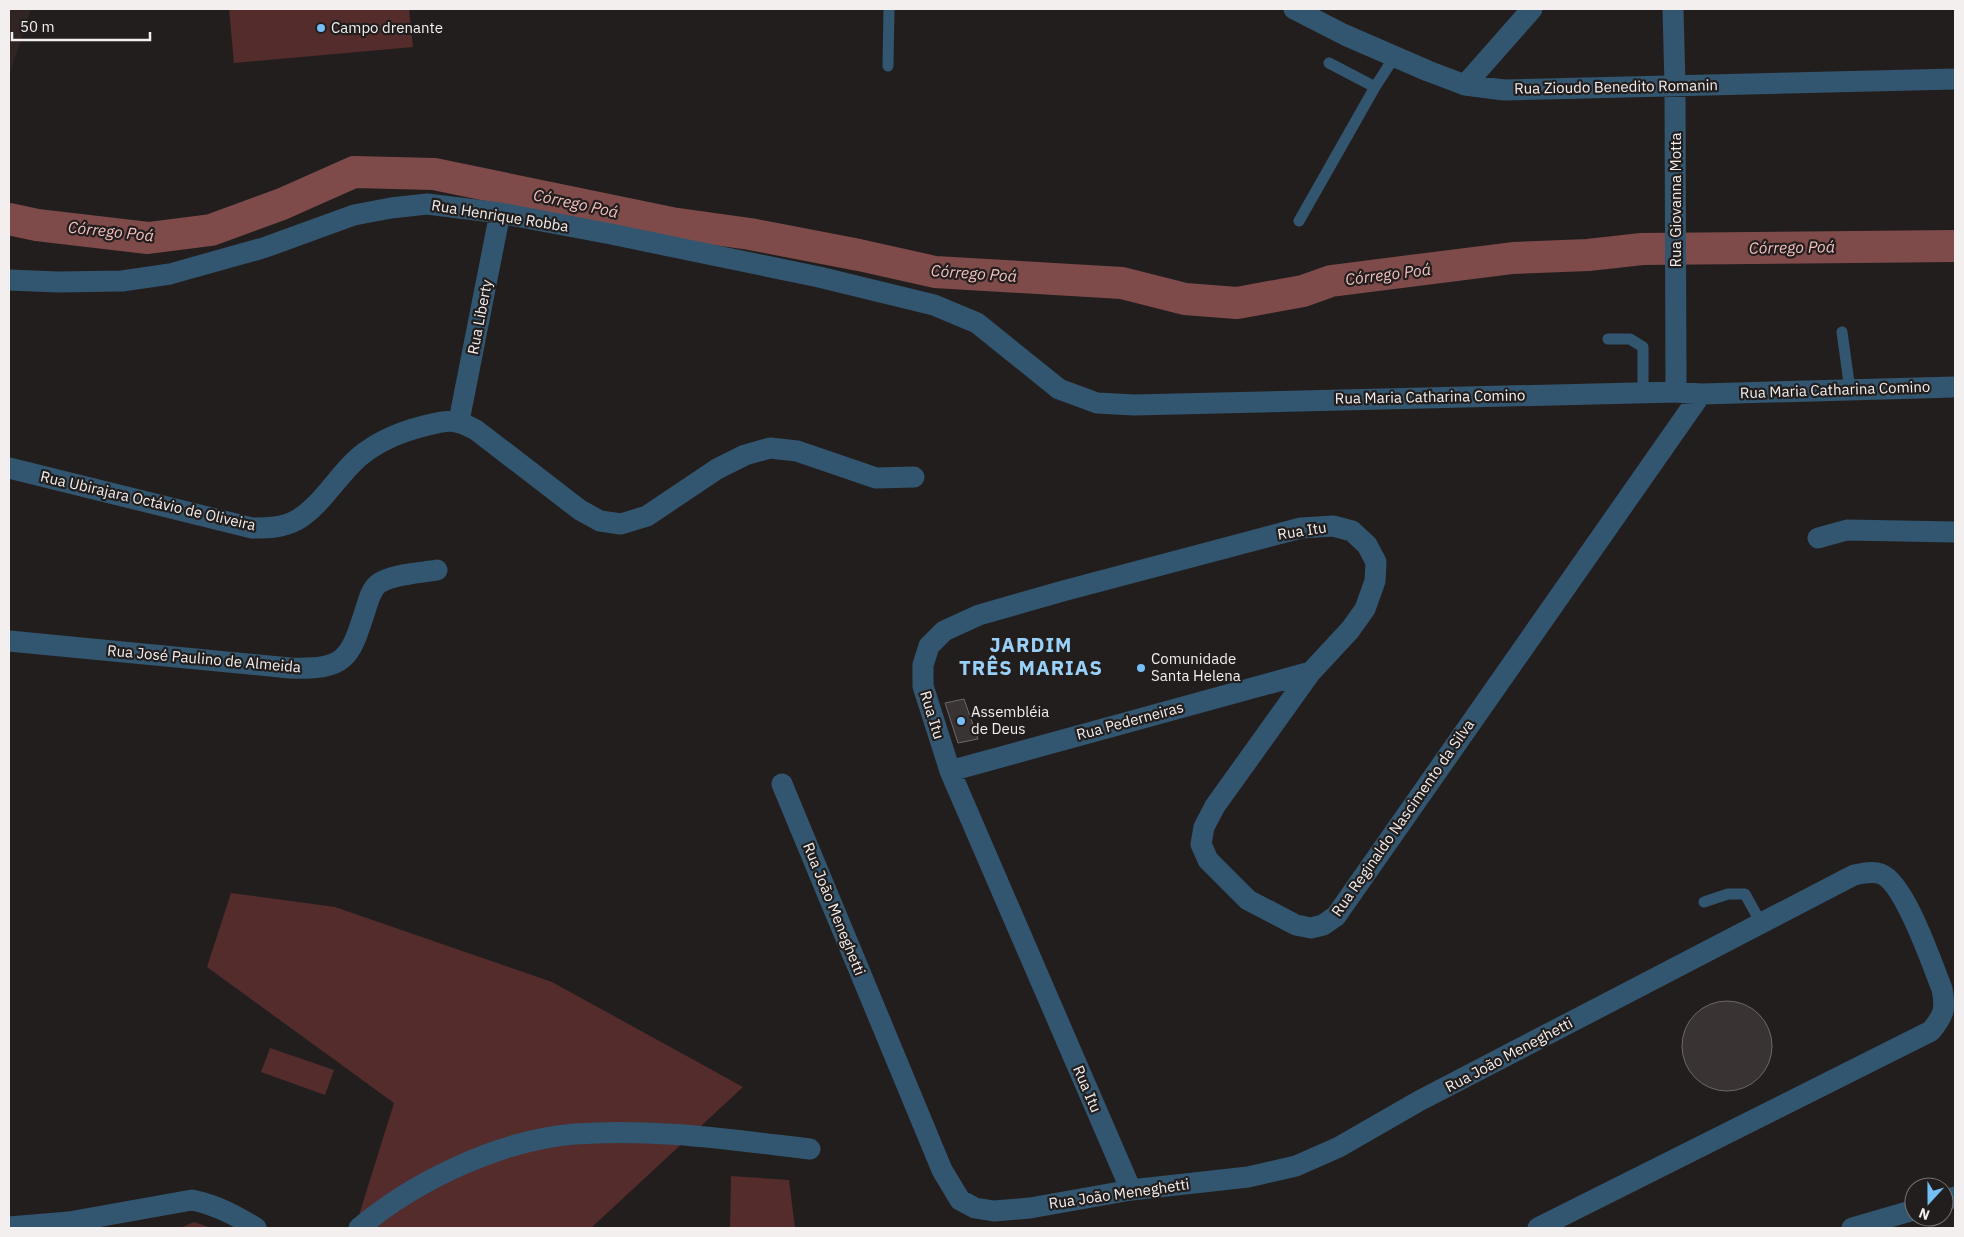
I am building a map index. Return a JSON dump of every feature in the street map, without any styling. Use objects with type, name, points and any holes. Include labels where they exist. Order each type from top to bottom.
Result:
[{"type":"street","name":"Rua Zioudo Benedito Romanin","points":[[1294,9],[1345,35],[1428,72],[1465,85],[1504,90],[1955,79]]},
{"type":"street","points":[[1465,85],[1532,9]]},
{"type":"street","name":"Rua Giovanna Motta","points":[[1673,9],[1676,392]]},
{"type":"street","name":"Rua Henrique Robba","points":[[9,280],[58,282],[122,281],[170,274],[262,248],[354,215],[427,204],[500,213],[819,277],[934,306]]},
{"type":"street","name":"Rua Liberty","points":[[459,421],[500,213]]},
{"type":"street","name":"Rua Maria Catharina Comino","points":[[934,306],[977,323],[1059,389],[1097,403],[1134,405],[1955,387]]},
{"type":"street","name":"Rua Reginaldo Nascimento da Silva","points":[[1375,581],[1365,609],[1350,630],[1311,672],[1215,806],[1204,826],[1201,844],[1208,860],[1248,900],[1296,925],[1311,928],[1323,925],[1336,916],[1701,394]]},
{"type":"street","points":[[459,421],[482,435],[580,510],[600,521],[621,524],[647,516],[716,469],[745,455],[770,448],[797,451],[876,478],[914,477]]},
{"type":"street","name":"Rua Ubirajara Octávio de Oliveira","points":[[9,468],[252,528],[276,528],[298,519],[324,496],[358,458],[381,441],[404,431],[459,421]]},
{"type":"street","name":"Rua Itu","points":[[1131,1190],[950,772],[923,686],[923,665],[929,646],[944,631],[979,615],[1301,528],[1333,526],[1352,531],[1367,545],[1376,562],[1375,581]]},
{"type":"street","points":[[1818,538],[1847,530],[1955,532]]},
{"type":"street","name":"Rua José Paulino de Almeida","points":[[9,641],[316,669],[333,664],[346,655],[355,642],[372,590],[378,584],[388,579],[437,570]]},
{"type":"street","name":"Rua Pederneiras","points":[[950,772],[1311,672]]},
{"type":"street","name":"Rua João Meneghetti","points":[[782,784],[942,1170],[960,1200],[975,1208],[994,1211],[1030,1208],[1131,1190],[1248,1177],[1296,1166],[1339,1147],[1419,1101],[1854,875],[1869,872],[1882,874],[1893,884],[1906,903],[1942,989],[1945,1004],[1941,1018],[1931,1031],[1538,1228]]},
{"type":"street","points":[[359,1228],[414,1190],[470,1160],[521,1144],[574,1134],[615,1132],[668,1134],[810,1149]]},
{"type":"street","points":[[9,1227],[69,1222],[192,1200],[211,1204],[256,1228]]},
{"type":"street","points":[[1852,1228],[1904,1213]]},
{"type":"lane","points":[[888,66],[890,9]]},
{"type":"lane","points":[[1299,221],[1375,87],[1395,56]]},
{"type":"lane","points":[[1329,63],[1375,87]]},
{"type":"lane","points":[[1842,332],[1850,390]]},
{"type":"lane","points":[[1608,340],[1630,339],[1644,347],[1643,393]]},
{"type":"lane","points":[[1704,902],[1728,894],[1746,894],[1761,923]]},
{"type":"shaded area","points":[[9,9],[31,9],[9,76]]},
{"type":"shaded area","name":"Campo drenante","points":[[229,9],[409,9],[413,47],[234,63]]},
{"type":"shaded area","points":[[231,893],[335,907],[552,982],[743,1087],[591,1228],[355,1228],[394,1103],[207,967]]},
{"type":"shaded area","points":[[270,1048],[334,1070],[325,1095],[261,1072]]},
{"type":"shaded area","points":[[731,1176],[789,1180],[795,1228],[730,1228]]},
{"type":"shaded area","points":[[194,1222],[212,1228],[180,1228]]},
{"type":"building","name":"Assembléia de Deus","points":[[964,699],[978,739],[958,743],[945,703]]},
{"type":"building","points":[[1727,1001],[1744,1005],[1759,1014],[1768,1029],[1772,1046],[1768,1063],[1759,1078],[1744,1087],[1727,1091],[1710,1087],[1695,1078],[1686,1063],[1682,1046],[1686,1029],[1695,1014],[1710,1005]]},
{"type":"waterway","name":"Córrego Poá","points":[[9,219],[37,225],[148,238],[211,230],[282,204],[354,172],[434,174],[671,223],[750,234],[935,272],[1122,283],[1185,299],[1237,303],[1303,291],[1331,281],[1513,258],[1588,255],[1642,249],[1955,246]]},
{"type":"place","name":"Campo drenante","points":[[321,28]]},
{"type":"place","name":"Comunidade Santa Helena","points":[[1141,668]]},
{"type":"place","name":"Assembléia de Deus","points":[[961,721]]},
{"type":"district","name":"JARDIM TRÊS MARIAS","points":[[1031,656]]}]
